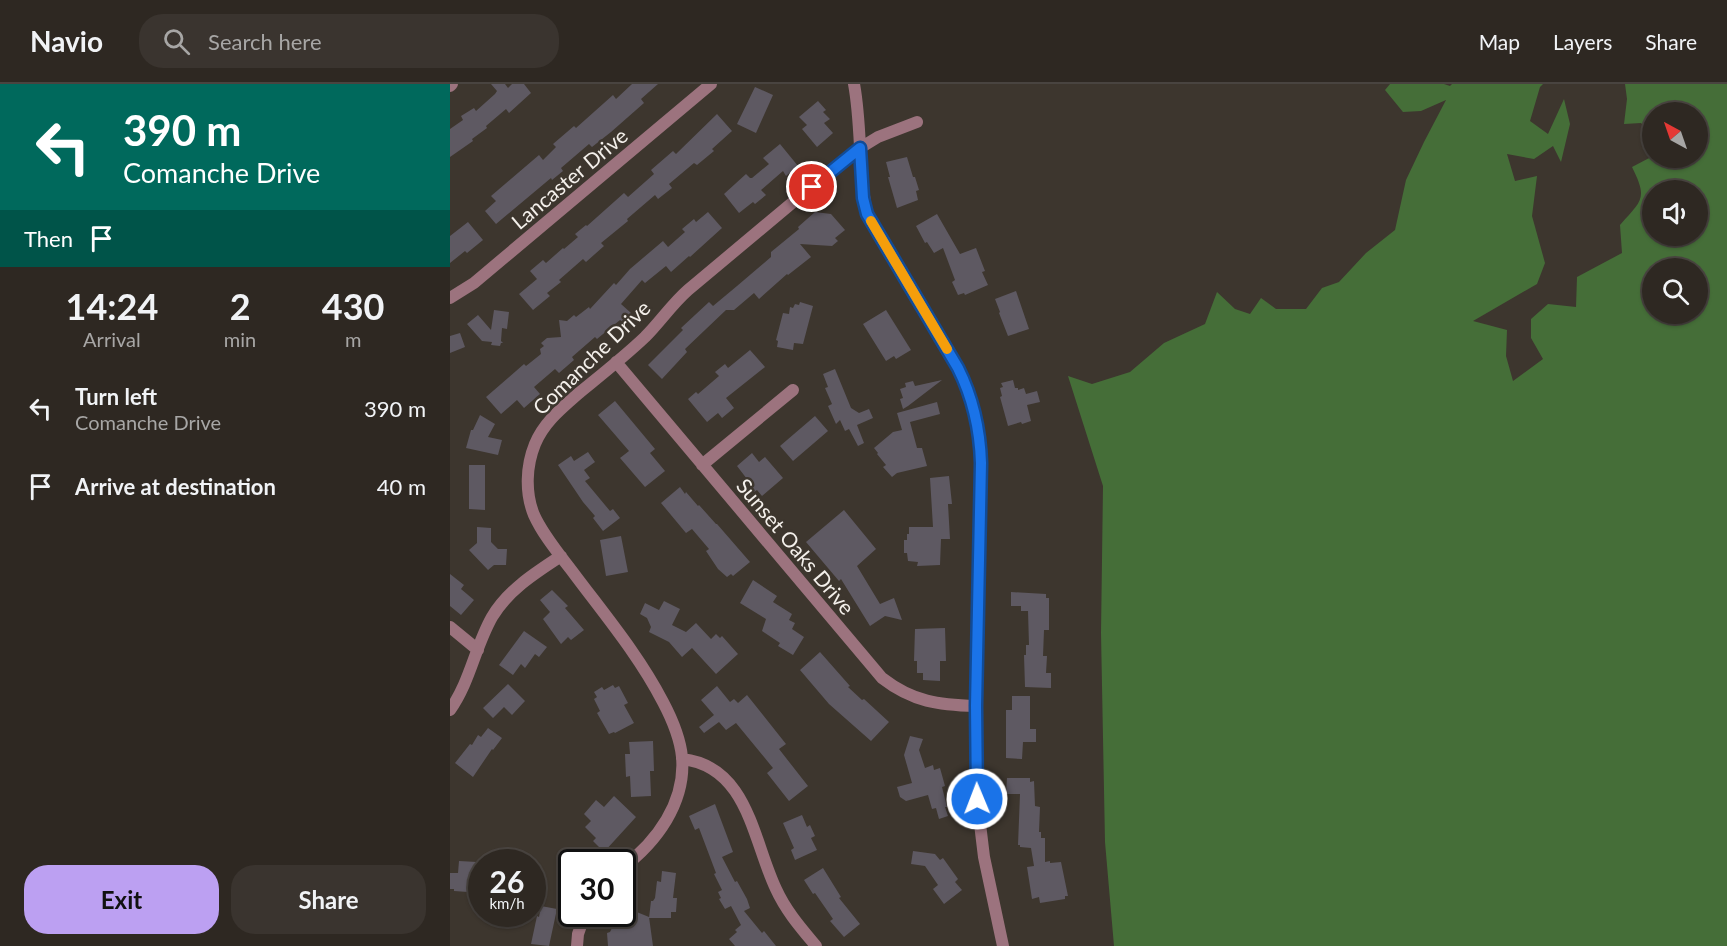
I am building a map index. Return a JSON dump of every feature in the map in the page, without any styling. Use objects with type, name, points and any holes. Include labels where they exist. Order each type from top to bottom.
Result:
[{"type":"street","name":"Lancaster Drive","points":[[450,298],[474,282],[711,84]]},
{"type":"street","points":[[855,84],[863,198],[867,214],[958,368],[976,417],[981,456],[976,706],[977,799],[984,857],[1003,946]]},
{"type":"street","name":"Comanche Drive","points":[[636,858],[661,830],[671,812],[681,779],[682,759],[674,724],[649,676],[539,524],[531,506],[528,486],[530,458],[535,444],[551,418],[644,337],[678,299],[860,148],[878,137],[917,122]]},
{"type":"street","name":"Sunset Oaks Drive","points":[[616,362],[882,678],[903,692],[929,702],[976,706]]},
{"type":"street","points":[[702,465],[793,390]]},
{"type":"street","points":[[450,710],[463,689],[492,618],[507,597],[525,581],[561,556]]},
{"type":"street","points":[[450,627],[478,650]]},
{"type":"street","points":[[682,759],[708,765],[739,795],[782,900],[816,946]]},
{"type":"street","points":[[577,946],[580,927]]},
{"type":"green space","points":[[1390,84],[1450,86],[1452,84],[1543,84],[1540,87],[1530,121],[1548,134],[1564,99],[1570,124],[1561,162],[1553,146],[1534,159],[1507,154],[1515,181],[1537,176],[1532,216],[1545,263],[1537,284],[1473,321],[1507,330],[1506,356],[1513,381],[1543,359],[1531,338],[1531,319],[1548,304],[1576,307],[1577,277],[1622,253],[1620,225],[1638,204],[1641,193],[1632,167],[1642,162],[1642,168],[1708,168],[1708,102],[1642,102],[1642,124],[1624,124],[1627,99],[1625,84],[1727,84],[1727,946],[1114,946],[1105,842],[1101,633],[1103,486],[1068,376],[1092,384],[1130,372],[1164,343],[1205,324],[1217,292],[1235,309],[1250,314],[1261,298],[1276,309],[1306,309],[1322,288],[1339,282],[1366,253],[1395,230],[1406,180],[1446,100],[1421,111],[1403,112],[1385,90]]},
{"type":"building","points":[[491,84],[505,84],[508,88],[512,84],[524,84],[531,93],[509,113],[506,109],[472,139],[473,141],[450,157],[450,129],[463,120],[461,116],[474,108],[476,111],[495,94],[497,91]]},
{"type":"building","points":[[632,84],[658,84],[641,99],[644,103],[611,132],[592,147],[589,144],[561,168],[563,171],[552,180],[551,178],[496,224],[485,211],[496,201],[491,196],[539,155],[543,160],[556,147],[553,144],[574,126],[576,128],[613,95],[616,99]]},
{"type":"building","points":[[755,87],[773,95],[756,133],[737,124]]},
{"type":"building","points":[[818,101],[826,110],[823,112],[830,119],[824,123],[833,133],[817,147],[802,129],[807,125],[799,117]]},
{"type":"building","points":[[717,114],[732,131],[712,149],[714,151],[697,165],[694,163],[669,184],[672,188],[658,199],[655,195],[627,219],[628,221],[601,243],[604,246],[586,262],[583,259],[559,280],[561,282],[547,293],[550,296],[533,310],[519,294],[537,279],[530,271],[543,260],[546,263],[564,249],[578,237],[575,234],[624,193],[628,197],[654,174],[651,170],[673,151],[676,154]]},
{"type":"building","points":[[780,144],[798,166],[786,176],[783,171],[761,190],[766,195],[739,213],[724,194],[746,174],[752,178],[769,164],[763,158]]},
{"type":"building","points":[[907,157],[919,190],[916,191],[918,200],[897,208],[886,162]]},
{"type":"building","points":[[708,212],[722,228],[671,272],[666,266],[645,283],[642,280],[621,304],[631,313],[623,322],[620,320],[597,339],[595,337],[572,357],[574,360],[559,373],[555,369],[534,387],[540,394],[524,408],[517,400],[501,414],[486,397],[524,364],[526,366],[541,354],[540,349],[544,346],[541,343],[547,338],[561,337],[559,320],[567,321],[589,307],[590,309],[614,283],[616,285],[630,269],[663,241],[668,247],[685,232],[682,229],[694,219],[696,222]]},
{"type":"building","points":[[815,212],[831,214],[845,230],[835,238],[838,241],[832,246],[800,244],[811,257],[787,274],[759,299],[754,293],[734,310],[726,310],[685,349],[687,352],[662,379],[648,365],[683,330],[681,328],[709,302],[713,306],[737,286],[771,257],[771,252],[799,229],[798,227]]},
{"type":"building","points":[[937,214],[960,254],[976,248],[988,285],[965,295],[964,293],[958,295],[943,248],[934,253],[927,242],[925,243],[916,226]]},
{"type":"building","points":[[468,222],[483,240],[450,263],[450,236]]},
{"type":"building","points":[[1016,291],[1029,329],[1008,336],[995,299]]},
{"type":"building","points":[[800,302],[813,306],[803,344],[794,343],[793,350],[777,347],[778,341],[776,340],[783,313],[789,314],[790,307],[793,308],[795,304],[799,305]]},
{"type":"building","points":[[494,310],[509,312],[507,329],[502,328],[501,341],[503,343],[500,346],[482,341],[467,324],[478,315],[491,330]]},
{"type":"building","points":[[886,310],[911,350],[896,359],[894,356],[886,361],[863,324]]},
{"type":"building","points":[[460,333],[465,347],[450,353],[450,336]]},
{"type":"building","points":[[750,350],[765,367],[726,398],[734,408],[722,418],[718,413],[707,422],[688,399],[696,392],[698,394],[719,376],[715,372],[725,364],[728,368]]},
{"type":"building","points":[[835,369],[851,408],[859,413],[869,409],[873,418],[857,425],[864,443],[858,446],[849,429],[845,431],[840,420],[836,424],[828,406],[832,404],[825,388],[828,387],[823,374]]},
{"type":"building","points":[[942,380],[903,409],[900,389],[906,387],[905,383],[913,381],[915,386]]},
{"type":"building","points":[[1013,380],[1015,388],[1018,390],[1024,388],[1026,394],[1037,391],[1040,402],[1027,405],[1031,421],[1008,426],[1000,397],[1002,396],[1000,388],[1003,387],[1001,383]]},
{"type":"building","points":[[615,401],[655,449],[650,453],[665,471],[645,487],[620,458],[629,451],[598,415]]},
{"type":"building","points":[[937,402],[940,414],[910,422],[917,448],[922,448],[927,466],[897,473],[892,477],[883,467],[886,465],[874,448],[893,432],[902,430],[897,413]]},
{"type":"building","points":[[480,415],[495,424],[488,437],[502,440],[498,455],[466,448],[471,430]]},
{"type":"building","points":[[815,416],[828,431],[793,461],[780,446]]},
{"type":"building","points":[[588,452],[595,462],[584,470],[590,478],[585,481],[610,511],[613,509],[620,518],[603,531],[593,518],[595,516],[558,465],[571,456],[574,461]]},
{"type":"building","points":[[752,453],[759,462],[765,457],[783,478],[762,496],[757,490],[754,492],[744,481],[747,479],[737,466]]},
{"type":"building","points":[[469,465],[485,465],[485,510],[469,509]]},
{"type":"building","points":[[949,476],[952,504],[948,504],[950,539],[941,539],[940,565],[917,566],[918,562],[908,561],[907,553],[904,553],[904,540],[907,540],[909,527],[933,527],[930,478]]},
{"type":"building","points":[[680,487],[717,524],[750,562],[733,576],[731,574],[727,577],[718,569],[706,551],[709,549],[692,529],[686,533],[661,503]]},
{"type":"building","points":[[844,510],[876,549],[857,566],[880,604],[894,598],[902,620],[885,616],[870,626],[841,579],[839,581],[806,542]]},
{"type":"building","points":[[477,527],[491,528],[491,542],[498,549],[507,549],[506,565],[494,565],[488,570],[469,550],[477,543]]},
{"type":"building","points":[[621,536],[628,572],[606,576],[600,540]]},
{"type":"building","points":[[450,574],[464,585],[461,589],[474,600],[461,615],[450,606]]},
{"type":"building","points":[[753,580],[777,596],[773,602],[792,614],[789,620],[795,623],[792,629],[804,637],[793,655],[778,646],[780,643],[762,631],[766,619],[740,603]]},
{"type":"building","points":[[552,590],[568,606],[565,608],[584,630],[571,640],[568,637],[561,644],[543,619],[550,612],[540,600]]},
{"type":"building","points":[[1011,592],[1046,594],[1046,598],[1049,598],[1049,630],[1044,630],[1043,656],[1047,656],[1046,673],[1051,673],[1051,688],[1025,687],[1024,655],[1026,655],[1026,645],[1029,645],[1028,611],[1021,611],[1021,606],[1011,606]]},
{"type":"building","points":[[664,601],[680,609],[672,625],[686,632],[696,623],[711,639],[716,634],[720,638],[722,636],[738,654],[716,674],[692,648],[682,657],[669,642],[649,632],[651,627],[647,618],[640,614],[645,603],[659,610]]},
{"type":"building","points":[[945,628],[946,661],[940,661],[940,681],[923,680],[923,673],[917,673],[917,661],[914,661],[915,629]]},
{"type":"building","points":[[524,631],[547,647],[539,657],[535,654],[525,668],[521,664],[513,675],[499,665]]},
{"type":"building","points":[[820,652],[850,686],[848,687],[889,722],[871,741],[829,704],[800,670]]},
{"type":"building","points":[[508,684],[525,701],[512,715],[504,707],[493,718],[483,708]]},
{"type":"building","points":[[613,685],[615,688],[619,686],[628,703],[624,705],[634,723],[609,734],[597,713],[600,711],[594,699],[597,697],[594,692],[602,687],[604,690]]},
{"type":"building","points":[[717,686],[730,702],[734,699],[738,703],[747,695],[786,744],[779,749],[808,786],[789,801],[767,773],[773,768],[736,723],[726,730],[719,722],[704,733],[699,727],[714,715],[701,700]]},
{"type":"building","points":[[1012,696],[1030,696],[1030,729],[1036,729],[1036,742],[1023,742],[1022,759],[1006,758],[1006,710],[1012,710]]},
{"type":"building","points":[[488,728],[502,738],[473,777],[455,763],[478,735],[481,737]]},
{"type":"building","points":[[910,736],[923,739],[919,750],[925,768],[933,765],[934,770],[940,768],[945,786],[942,787],[948,816],[939,819],[936,808],[932,809],[928,795],[906,801],[900,797],[897,787],[912,783],[904,755]]},
{"type":"building","points":[[653,741],[654,771],[650,771],[651,796],[631,797],[630,776],[626,777],[625,754],[630,754],[629,742]]},
{"type":"building","points":[[1007,778],[1030,778],[1030,782],[1034,781],[1035,806],[1040,807],[1039,832],[1041,832],[1041,838],[1045,838],[1045,862],[1061,862],[1068,896],[1065,896],[1065,899],[1040,903],[1039,897],[1032,899],[1027,867],[1034,866],[1031,848],[1018,845],[1020,794],[1006,794]]},
{"type":"building","points":[[614,796],[636,817],[607,849],[601,849],[593,841],[596,838],[585,827],[591,821],[584,814],[596,800],[604,807]]},
{"type":"building","points":[[715,804],[733,852],[722,857],[747,899],[750,908],[744,911],[776,946],[735,946],[729,939],[741,925],[731,906],[725,909],[719,899],[721,898],[718,892],[722,890],[714,874],[716,873],[699,828],[695,830],[689,816]]},
{"type":"building","points":[[802,815],[807,827],[810,825],[815,836],[811,838],[817,850],[795,860],[791,850],[794,848],[783,823]]},
{"type":"building","points":[[913,851],[935,854],[940,860],[943,858],[958,879],[955,882],[962,890],[944,904],[933,889],[938,885],[925,866],[911,864]]},
{"type":"building","points":[[459,861],[468,862],[468,892],[450,889],[450,873],[458,873]]},
{"type":"building","points":[[823,868],[841,897],[839,898],[860,924],[844,937],[830,921],[833,919],[804,880]]},
{"type":"building","points":[[662,871],[676,873],[673,898],[677,898],[676,912],[671,912],[671,918],[649,918],[651,901],[655,898],[657,881],[661,882]]},
{"type":"building","points":[[546,907],[557,909],[549,946],[531,944],[535,927],[546,927]]},
{"type":"building","points":[[636,912],[649,917],[653,946],[608,946],[607,933],[612,927],[636,927]]},
{"type":"slow traffic","points":[[871,221],[947,349]]},
{"type":"route","points":[[812,187],[860,148],[863,198],[867,214],[958,368],[976,417],[981,449],[976,706],[977,799]]}]
